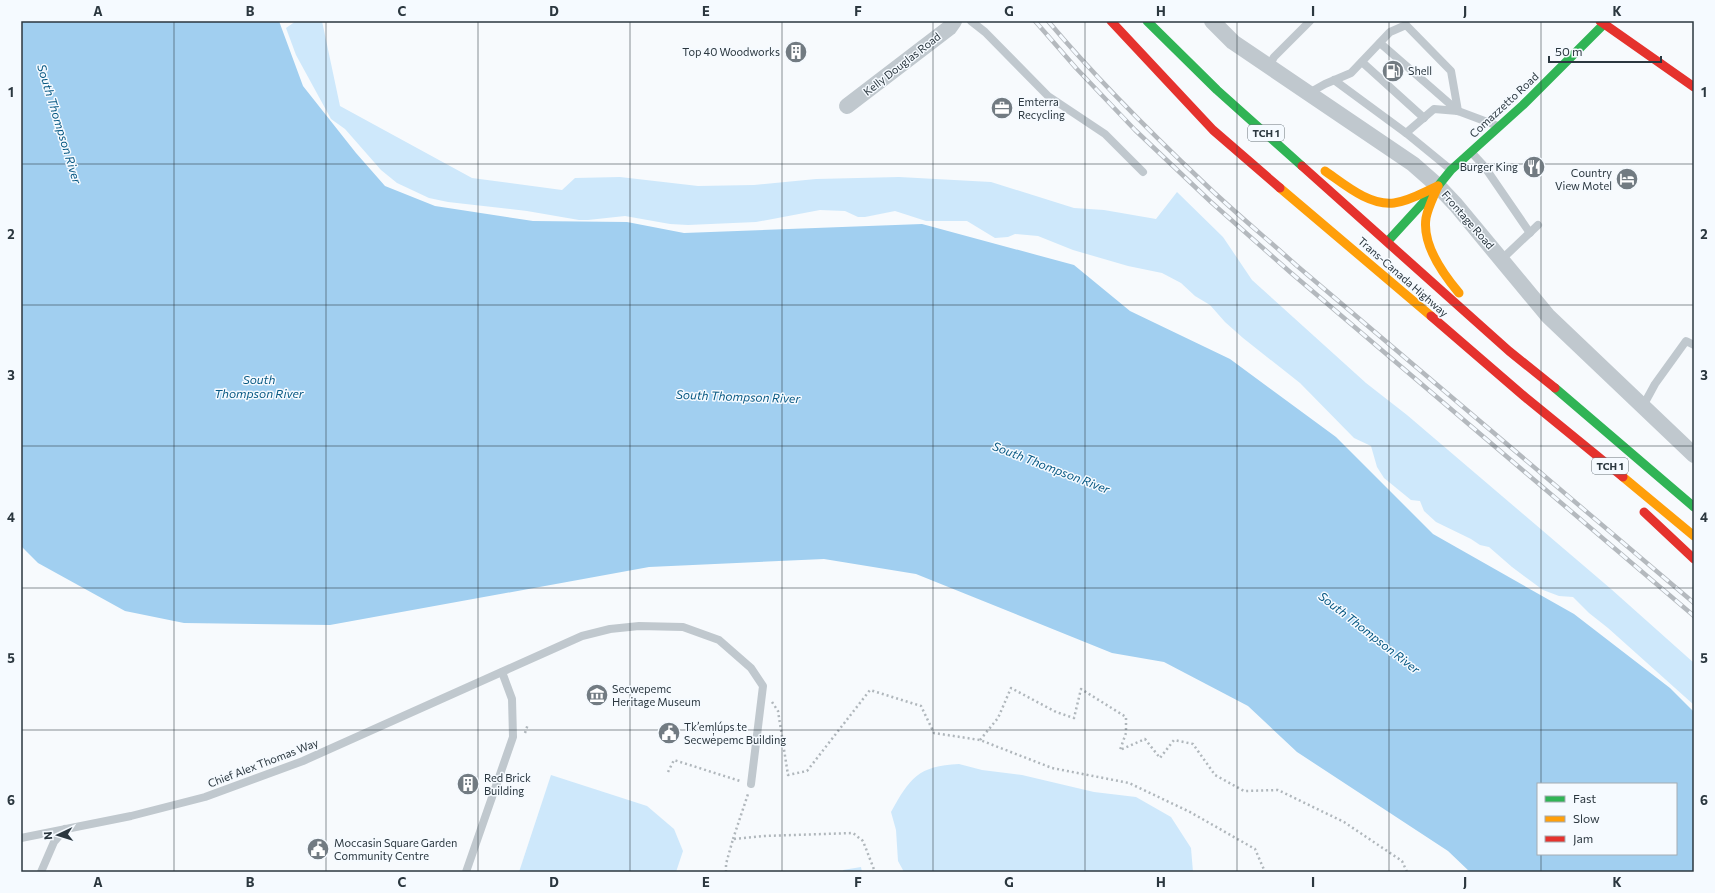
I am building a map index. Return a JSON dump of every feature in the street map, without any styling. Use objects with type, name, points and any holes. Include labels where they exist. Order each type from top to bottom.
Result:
[{"type":"main road","name":"Trans-Canada Highway","points":[[1111,21],[1214,130],[1525,397],[1694,536]]},
{"type":"main road","name":"Trans-Canada Highway","points":[[1147,21],[1217,90],[1388,241],[1509,351],[1694,507]]},
{"type":"main road","points":[[1602,22],[1693,85]]},
{"type":"main road","name":"Comazzetto Road","points":[[1388,241],[1451,170],[1523,105],[1602,22]]},
{"type":"main road","points":[[1217,90],[1314,164],[1354,190],[1380,202],[1393,203],[1407,200],[1438,186]]},
{"type":"main road","points":[[1438,186],[1426,220],[1431,252],[1450,284],[1509,351]]},
{"type":"main road","points":[[1330,230],[1352,234]]},
{"type":"main road","points":[[1366,237],[1388,241]]},
{"type":"main road","points":[[1525,397],[1610,478]]},
{"type":"main road","points":[[1638,505],[1694,559]]},
{"type":"street","name":"Kelly Douglas Road","points":[[847,106],[949,28],[954,21]]},
{"type":"street","name":"Frontage Road","points":[[1220,24],[1233,42],[1412,164],[1438,186],[1502,259],[1548,316],[1694,454]]},
{"type":"lane","points":[[971,21],[985,32],[1048,96],[1106,134],[1143,172]]},
{"type":"lane","points":[[1269,66],[1274,57],[1310,21]]},
{"type":"lane","points":[[1309,94],[1334,80],[1351,73],[1390,32],[1406,25],[1450,71],[1458,112]]},
{"type":"lane","points":[[1380,43],[1458,112]]},
{"type":"lane","points":[[1362,62],[1424,118]]},
{"type":"lane","points":[[1334,80],[1406,133],[1451,170]]},
{"type":"lane","points":[[1406,133],[1434,109],[1458,112],[1499,126]]},
{"type":"lane","points":[[1471,152],[1484,166],[1530,233]]},
{"type":"lane","points":[[1502,259],[1538,225]]},
{"type":"lane","points":[[1643,406],[1655,384],[1686,340],[1694,345]]},
{"type":"lane","name":"Chief Alex Thomas Way","points":[[21,838],[131,816],[205,797],[303,761],[582,636],[610,629],[639,626],[683,626],[719,640],[751,668],[762,686]]},
{"type":"lane","points":[[466,872],[513,737],[512,699],[502,672]]},
{"type":"lane","points":[[751,784],[762,686]]},
{"type":"lane","points":[[41,872],[54,842],[65,829]]},
{"type":"path","points":[[762,686],[778,711],[788,775],[806,771],[870,690],[921,706],[934,733],[980,740],[1052,768],[1129,783],[1190,812],[1255,849],[1265,872]]},
{"type":"path","points":[[980,740],[998,718],[1011,688],[1056,712],[1074,718],[1081,689],[1126,717],[1126,732],[1120,750],[1145,739],[1160,758],[1174,740],[1193,744],[1215,775],[1244,791],[1278,790],[1344,822],[1402,861],[1407,872]]},
{"type":"path","points":[[668,772],[674,760],[751,784],[733,839],[726,864],[726,872]]},
{"type":"path","points":[[733,839],[764,836],[853,833],[864,841],[876,872]]},
{"type":"shaded area","points":[[296,21],[322,21],[340,106],[472,178],[562,190],[575,178],[620,177],[698,186],[754,185],[816,179],[899,177],[991,182],[1074,208],[1104,210],[1156,219],[1177,192],[1223,237],[1252,280],[1366,383],[1407,415],[1611,589],[1694,663],[1694,705],[1608,628],[1589,613],[1573,597],[1559,596],[1543,590],[1512,567],[1489,547],[1480,545],[1436,522],[1424,511],[1420,501],[1411,500],[1384,478],[1377,467],[1371,446],[1354,438],[1300,383],[1243,338],[1225,322],[1210,305],[1195,296],[1181,283],[1162,273],[1128,266],[1073,250],[1038,236],[1015,234],[1008,237],[995,238],[967,221],[926,221],[895,211],[858,217],[845,211],[820,210],[756,222],[688,225],[670,224],[625,216],[579,220],[527,211],[448,202],[429,198],[397,183],[381,170],[345,129],[331,119],[296,55],[286,28]]},
{"type":"shaded area","points":[[959,764],[982,770],[1022,775],[1094,792],[1136,797],[1171,817],[1191,848],[1193,872],[904,872],[898,861],[896,830],[891,812],[910,782],[924,771],[945,765]]},
{"type":"shaded area","points":[[551,775],[647,806],[674,829],[683,851],[676,872],[519,872]]},
{"type":"shaded area","points":[[861,867],[862,872],[844,872],[843,870]]},
{"type":"water","name":"South Thompson River","points":[[21,21],[279,21],[303,86],[356,153],[385,186],[435,206],[533,221],[627,222],[684,233],[922,224],[1074,265],[1130,311],[1230,359],[1336,437],[1433,534],[1574,614],[1670,688],[1694,712],[1694,872],[1470,872],[1448,851],[1297,752],[1248,706],[1164,662],[1112,653],[916,574],[824,559],[649,567],[330,625],[184,623],[125,611],[38,563],[21,546]]},
{"type":"railway","points":[[1035,21],[1076,68],[1135,130],[1211,202],[1290,272],[1694,616]]},
{"type":"railway","points":[[1048,21],[1123,104],[1226,203],[1296,265],[1694,603]]},
{"type":"traffic: fast","points":[[1147,21],[1217,90],[1302,166]]},
{"type":"traffic: fast","points":[[1438,186],[1451,170],[1523,105],[1604,24]]},
{"type":"traffic: fast","points":[[1388,241],[1432,193]]},
{"type":"traffic: fast","points":[[1555,388],[1694,507]]},
{"type":"traffic: slow","points":[[1325,171],[1366,198],[1385,203],[1394,203],[1406,200],[1438,186]]},
{"type":"traffic: slow","points":[[1438,186],[1426,218],[1427,238],[1430,248],[1440,268],[1459,293]]},
{"type":"traffic: slow","points":[[1280,188],[1431,316]]},
{"type":"traffic: slow","points":[[1623,477],[1694,536]]},
{"type":"traffic: jam","points":[[1111,21],[1213,130],[1280,188]]},
{"type":"traffic: jam","points":[[1600,21],[1694,87]]},
{"type":"traffic: jam","points":[[1302,166],[1509,351],[1555,388]]},
{"type":"traffic: jam","points":[[1431,316],[1525,397],[1623,477]]},
{"type":"traffic: jam","points":[[1644,512],[1694,559]]},
{"type":"place","name":"Top 40 Woodworks","points":[[796,52]]},
{"type":"place","name":"Shell","points":[[1393,71]]},
{"type":"place","name":"Emterra Recycling","points":[[1002,108]]},
{"type":"place","name":"Burger King","points":[[1534,167]]},
{"type":"place","name":"Country View Motel","points":[[1627,179]]},
{"type":"place","name":"Secwepemc Heritage Museum","points":[[597,695]]},
{"type":"place","name":"Tk’emlúps te Secwe̓pemc Building","points":[[669,733]]},
{"type":"place","name":"Red Brick Building","points":[[468,784]]},
{"type":"place","name":"Moccasin Square Garden Community Centre","points":[[318,849]]}]
